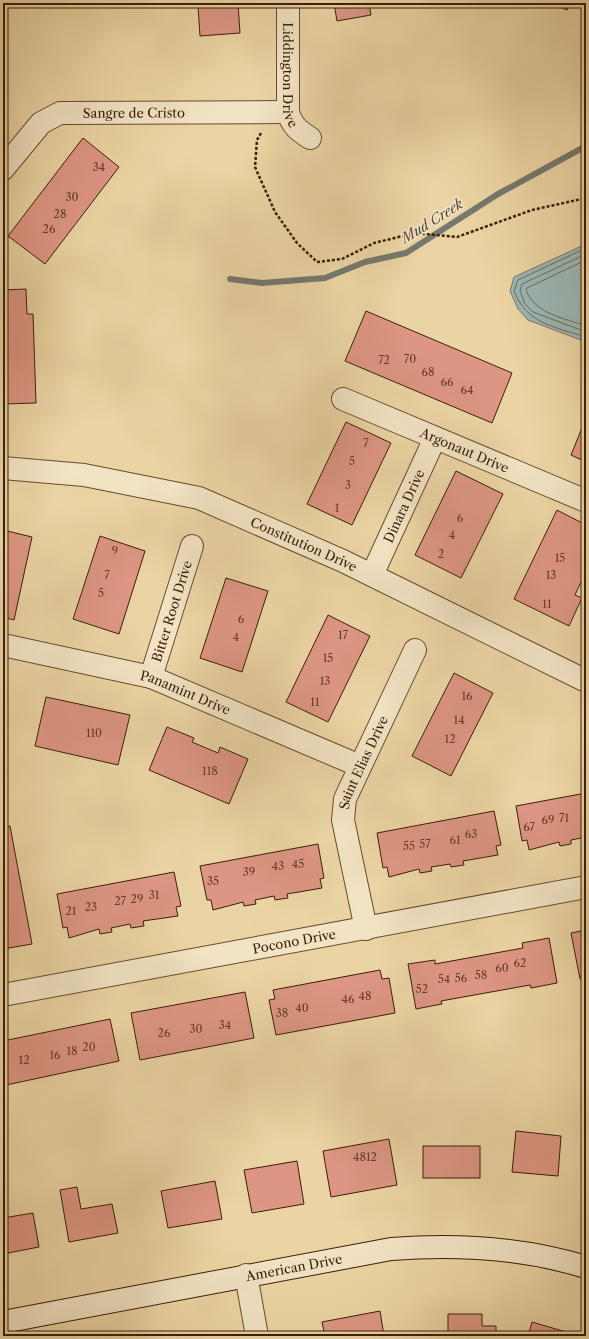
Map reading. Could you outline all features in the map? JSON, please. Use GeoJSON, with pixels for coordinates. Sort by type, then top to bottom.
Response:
{"type":"FeatureCollection","features":[{"type":"Feature","properties":{"kind":"street","name":"Liddington Drive"},"geometry":{"type":"LineString","coordinates":[[288,3],[288,112],[291,122],[310,138]]}},
{"type":"Feature","properties":{"kind":"street","name":"Sangre de Cristo"},"geometry":{"type":"LineString","coordinates":[[3,169],[41,123],[60,113],[288,112]]}},
{"type":"Feature","properties":{"kind":"street","name":"Argonaut Drive"},"geometry":{"type":"LineString","coordinates":[[343,400],[586,501]]}},
{"type":"Feature","properties":{"kind":"street","name":"Dinara Drive"},"geometry":{"type":"LineString","coordinates":[[372,575],[435,438]]}},
{"type":"Feature","properties":{"kind":"street","name":"Constitution Drive"},"geometry":{"type":"LineString","coordinates":[[3,468],[84,475],[199,498],[372,575],[586,681]]}},
{"type":"Feature","properties":{"kind":"street","name":"Bitter Root Drive"},"geometry":{"type":"LineString","coordinates":[[151,677],[192,546]]}},
{"type":"Feature","properties":{"kind":"street","name":"Panamint Drive"},"geometry":{"type":"LineString","coordinates":[[3,645],[151,677],[360,766]]}},
{"type":"Feature","properties":{"kind":"street","name":"Saint Elias Drive"},"geometry":{"type":"LineString","coordinates":[[366,928],[343,820],[345,799],[415,650]]}},
{"type":"Feature","properties":{"kind":"street","name":"Pocono Drive"},"geometry":{"type":"LineString","coordinates":[[3,995],[586,887]]}},
{"type":"Feature","properties":{"kind":"street","name":"American Drive"},"geometry":{"type":"LineString","coordinates":[[3,1322],[246,1275],[391,1250],[422,1247],[509,1252],[562,1260],[586,1267]]}},
{"type":"Feature","properties":{"kind":"street"},"geometry":{"type":"LineString","coordinates":[[246,1275],[257,1336]]}},
{"type":"Feature","properties":{"kind":"path"},"geometry":{"type":"LineString","coordinates":[[264,127],[257,140],[255,168],[276,212],[297,243],[317,262],[342,259],[374,243],[415,233],[457,237],[532,210],[586,198]]}},
{"type":"Feature","properties":{"kind":"water"},"geometry":{"type":"Polygon","coordinates":[[[586,244],[586,342],[528,320],[518,309],[510,291],[514,277],[586,244]]]}},
{"type":"Feature","properties":{"kind":"building"},"geometry":{"type":"Polygon","coordinates":[[[204,3],[238,3],[240,33],[200,36],[198,7],[204,7],[204,3]]]}},
{"type":"Feature","properties":{"kind":"building"},"geometry":{"type":"Polygon","coordinates":[[[334,3],[369,3],[371,15],[337,21],[334,3]]]}},
{"type":"Feature","properties":{"kind":"building"},"geometry":{"type":"Polygon","coordinates":[[[550,3],[570,3],[567,10],[550,3]]]}},
{"type":"Feature","properties":{"kind":"building"},"geometry":{"type":"Polygon","coordinates":[[[83,138],[119,167],[45,264],[8,236],[83,138]]]}},
{"type":"Feature","properties":{"kind":"building"},"geometry":{"type":"Polygon","coordinates":[[[26,289],[27,314],[33,314],[36,403],[3,404],[3,290],[26,289]]]}},
{"type":"Feature","properties":{"kind":"building"},"geometry":{"type":"Polygon","coordinates":[[[366,311],[512,373],[492,423],[345,361],[366,311]]]}},
{"type":"Feature","properties":{"kind":"building"},"geometry":{"type":"Polygon","coordinates":[[[586,418],[586,462],[571,455],[586,418]]]}},
{"type":"Feature","properties":{"kind":"building"},"geometry":{"type":"Polygon","coordinates":[[[346,422],[391,443],[352,525],[307,504],[346,422]]]}},
{"type":"Feature","properties":{"kind":"building"},"geometry":{"type":"Polygon","coordinates":[[[456,471],[503,494],[461,578],[415,555],[456,471]]]}},
{"type":"Feature","properties":{"kind":"building"},"geometry":{"type":"Polygon","coordinates":[[[557,510],[586,525],[586,582],[582,580],[575,595],[582,598],[569,626],[514,599],[557,510]]]}},
{"type":"Feature","properties":{"kind":"building"},"geometry":{"type":"Polygon","coordinates":[[[3,530],[32,537],[14,620],[3,617],[3,530]]]}},
{"type":"Feature","properties":{"kind":"building"},"geometry":{"type":"Polygon","coordinates":[[[100,536],[145,551],[119,634],[73,619],[100,536]]]}},
{"type":"Feature","properties":{"kind":"building"},"geometry":{"type":"Polygon","coordinates":[[[226,578],[268,591],[242,672],[200,658],[226,578]]]}},
{"type":"Feature","properties":{"kind":"building"},"geometry":{"type":"Polygon","coordinates":[[[328,615],[370,636],[328,722],[286,702],[328,615]]]}},
{"type":"Feature","properties":{"kind":"building"},"geometry":{"type":"Polygon","coordinates":[[[454,673],[493,693],[451,776],[412,756],[454,673]]]}},
{"type":"Feature","properties":{"kind":"building"},"geometry":{"type":"Polygon","coordinates":[[[46,697],[130,715],[118,765],[35,746],[46,697]]]}},
{"type":"Feature","properties":{"kind":"building"},"geometry":{"type":"Polygon","coordinates":[[[167,727],[194,738],[192,742],[218,753],[220,747],[248,759],[229,804],[149,770],[167,727]]]}},
{"type":"Feature","properties":{"kind":"building"},"geometry":{"type":"Polygon","coordinates":[[[3,788],[7,808],[3,809],[3,788]]]}},
{"type":"Feature","properties":{"kind":"building"},"geometry":{"type":"Polygon","coordinates":[[[586,793],[586,837],[571,840],[571,844],[560,846],[559,842],[529,850],[527,840],[522,841],[516,806],[586,793]]]}},
{"type":"Feature","properties":{"kind":"building"},"geometry":{"type":"Polygon","coordinates":[[[494,811],[501,845],[496,846],[498,855],[463,861],[464,865],[451,867],[450,864],[431,867],[432,871],[420,873],[419,869],[389,877],[387,867],[383,868],[377,833],[494,811]]]}},
{"type":"Feature","properties":{"kind":"building"},"geometry":{"type":"Polygon","coordinates":[[[10,826],[32,944],[3,949],[3,827],[10,826]]]}},
{"type":"Feature","properties":{"kind":"building"},"geometry":{"type":"Polygon","coordinates":[[[318,844],[324,878],[320,879],[322,888],[287,894],[288,898],[275,900],[274,896],[255,900],[256,904],[244,906],[243,902],[213,910],[211,900],[207,900],[200,866],[318,844]]]}},
{"type":"Feature","properties":{"kind":"building"},"geometry":{"type":"Polygon","coordinates":[[[174,872],[181,906],[176,907],[178,916],[143,921],[144,926],[131,928],[130,924],[111,928],[112,932],[100,934],[99,929],[69,938],[67,927],[63,928],[57,894],[174,872]]]}},
{"type":"Feature","properties":{"kind":"building"},"geometry":{"type":"Polygon","coordinates":[[[586,930],[586,978],[580,979],[571,933],[586,930]]]}},
{"type":"Feature","properties":{"kind":"building"},"geometry":{"type":"Polygon","coordinates":[[[549,938],[557,983],[531,988],[530,985],[441,1001],[442,1004],[416,1009],[408,964],[435,960],[435,964],[523,948],[522,943],[549,938]]]}},
{"type":"Feature","properties":{"kind":"building"},"geometry":{"type":"Polygon","coordinates":[[[380,970],[382,979],[389,978],[395,1013],[276,1035],[269,1000],[275,999],[273,990],[380,970]]]}},
{"type":"Feature","properties":{"kind":"building"},"geometry":{"type":"Polygon","coordinates":[[[245,992],[254,1038],[140,1060],[131,1013],[245,992]]]}},
{"type":"Feature","properties":{"kind":"building"},"geometry":{"type":"Polygon","coordinates":[[[110,1019],[119,1061],[6,1085],[3,1073],[3,1041],[110,1019]]]}},
{"type":"Feature","properties":{"kind":"building"},"geometry":{"type":"Polygon","coordinates":[[[516,1131],[561,1136],[558,1176],[512,1172],[516,1131]]]}},
{"type":"Feature","properties":{"kind":"building"},"geometry":{"type":"Polygon","coordinates":[[[389,1139],[397,1185],[331,1197],[323,1151],[389,1139]]]}},
{"type":"Feature","properties":{"kind":"building"},"geometry":{"type":"Polygon","coordinates":[[[423,1146],[480,1146],[480,1178],[423,1178],[423,1146]]]}},
{"type":"Feature","properties":{"kind":"building"},"geometry":{"type":"Polygon","coordinates":[[[297,1161],[304,1204],[252,1213],[244,1170],[297,1161]]]}},
{"type":"Feature","properties":{"kind":"building"},"geometry":{"type":"Polygon","coordinates":[[[215,1181],[222,1219],[168,1228],[161,1191],[215,1181]]]}},
{"type":"Feature","properties":{"kind":"building"},"geometry":{"type":"Polygon","coordinates":[[[77,1187],[81,1209],[112,1204],[118,1233],[69,1242],[60,1190],[77,1187]]]}},
{"type":"Feature","properties":{"kind":"building"},"geometry":{"type":"Polygon","coordinates":[[[33,1213],[39,1247],[3,1254],[3,1218],[33,1213]]]}},
{"type":"Feature","properties":{"kind":"building"},"geometry":{"type":"Polygon","coordinates":[[[380,1311],[384,1336],[325,1336],[322,1322],[380,1311]]]}},
{"type":"Feature","properties":{"kind":"building"},"geometry":{"type":"Polygon","coordinates":[[[448,1314],[482,1314],[482,1326],[496,1326],[496,1336],[448,1336],[448,1314]]]}},
{"type":"Feature","properties":{"kind":"building"},"geometry":{"type":"Polygon","coordinates":[[[532,1322],[580,1336],[528,1336],[532,1322]]]}},
{"type":"Feature","properties":{"kind":"waterway","name":"Mud Creek"},"geometry":{"type":"LineString","coordinates":[[230,279],[262,283],[325,278],[365,262],[406,253],[498,194],[586,146]]}}]}
